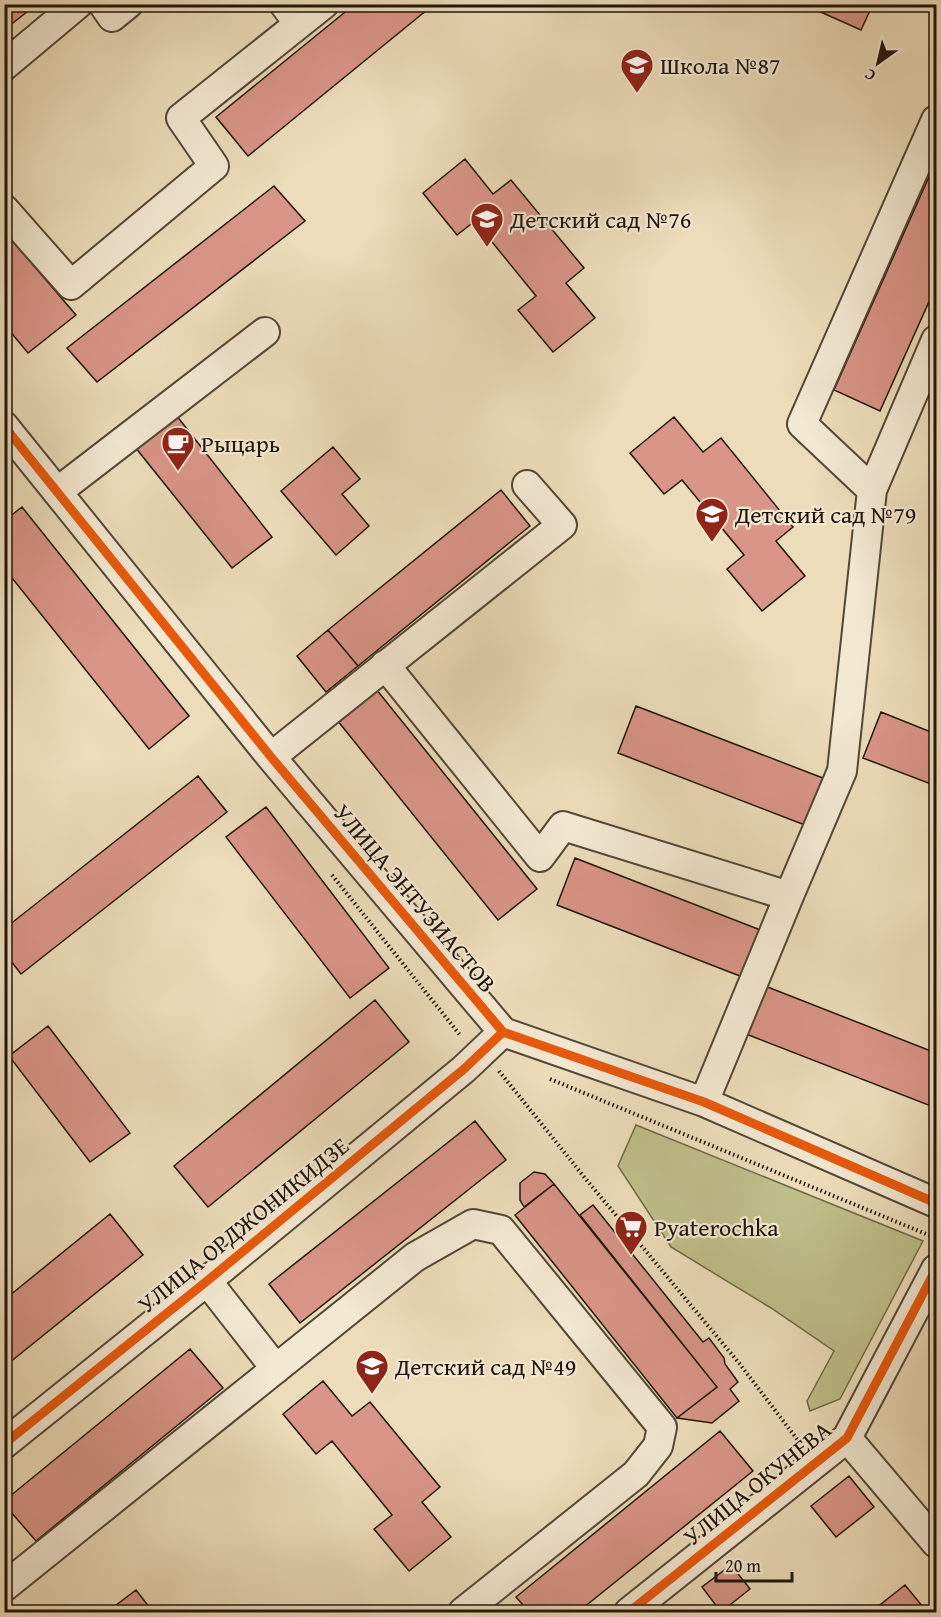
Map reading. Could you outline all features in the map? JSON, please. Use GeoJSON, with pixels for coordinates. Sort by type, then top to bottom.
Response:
{"type":"FeatureCollection","features":[{"type":"Feature","properties":{"kind":"street"},"geometry":{"type":"LineString","coordinates":[[4,66],[78,4]]}},
{"type":"Feature","properties":{"kind":"street"},"geometry":{"type":"LineString","coordinates":[[103,4],[112,17],[128,4]]}},
{"type":"Feature","properties":{"kind":"street"},"geometry":{"type":"LineString","coordinates":[[4,209],[70,285],[214,166],[181,117],[292,14],[324,4]]}},
{"type":"Feature","properties":{"kind":"street"},"geometry":{"type":"LineString","coordinates":[[872,490],[802,424],[936,120]]}},
{"type":"Feature","properties":{"kind":"street"},"geometry":{"type":"LineString","coordinates":[[57,492],[265,332]]}},
{"type":"Feature","properties":{"kind":"street"},"geometry":{"type":"LineString","coordinates":[[704,1102],[842,771],[872,490],[936,340]]}},
{"type":"Feature","properties":{"kind":"street","name":"УЛИЦА ЭНТУЗИАСТОВ"},"geometry":{"type":"LineString","coordinates":[[4,426],[271,757],[503,1032]]}},
{"type":"Feature","properties":{"kind":"street"},"geometry":{"type":"LineString","coordinates":[[271,757],[562,525],[527,485]]}},
{"type":"Feature","properties":{"kind":"street"},"geometry":{"type":"LineString","coordinates":[[385,665],[540,857],[563,826],[789,896]]}},
{"type":"Feature","properties":{"kind":"street"},"geometry":{"type":"LineString","coordinates":[[503,1032],[704,1102],[936,1203]]}},
{"type":"Feature","properties":{"kind":"street","name":"УЛИЦА ОРДЖОНИКИДЗЕ"},"geometry":{"type":"LineString","coordinates":[[4,1444],[207,1281],[483,1052],[503,1032]]}},
{"type":"Feature","properties":{"kind":"street"},"geometry":{"type":"LineString","coordinates":[[4,1587],[415,1257],[474,1224],[501,1230],[662,1426],[658,1446],[636,1474],[463,1612]]}},
{"type":"Feature","properties":{"kind":"street","name":"УЛИЦА ОКУНЕВА"},"geometry":{"type":"LineString","coordinates":[[629,1612],[847,1438],[936,1269]]}},
{"type":"Feature","properties":{"kind":"street"},"geometry":{"type":"LineString","coordinates":[[207,1281],[276,1369]]}},
{"type":"Feature","properties":{"kind":"street"},"geometry":{"type":"LineString","coordinates":[[847,1438],[936,1543]]}},
{"type":"Feature","properties":{"kind":"path"},"geometry":{"type":"LineString","coordinates":[[483,1052],[739,1363],[815,1463]]}},
{"type":"Feature","properties":{"kind":"path"},"geometry":{"type":"LineString","coordinates":[[549,1079],[931,1236]]}},
{"type":"Feature","properties":{"kind":"shaded area"},"geometry":{"type":"Polygon","coordinates":[[[636,1125],[923,1241],[840,1399],[810,1411],[807,1401],[834,1351],[771,1308],[671,1247],[618,1166],[636,1125]]]}},
{"type":"Feature","properties":{"kind":"building"},"geometry":{"type":"Polygon","coordinates":[[[4,4],[37,4],[4,30],[4,4]]]}},
{"type":"Feature","properties":{"kind":"building"},"geometry":{"type":"Polygon","coordinates":[[[355,4],[433,5],[248,156],[216,117],[355,4]]]}},
{"type":"Feature","properties":{"kind":"building"},"geometry":{"type":"Polygon","coordinates":[[[816,4],[873,4],[861,30],[814,9],[816,4]]]}},
{"type":"Feature","properties":{"kind":"building"},"geometry":{"type":"Polygon","coordinates":[[[465,159],[493,194],[511,180],[584,268],[566,283],[595,318],[553,352],[518,310],[536,296],[475,221],[457,235],[423,193],[465,159]]]}},
{"type":"Feature","properties":{"kind":"building"},"geometry":{"type":"Polygon","coordinates":[[[936,161],[936,286],[880,411],[834,390],[936,161]]]}},
{"type":"Feature","properties":{"kind":"building"},"geometry":{"type":"Polygon","coordinates":[[[274,186],[305,221],[97,382],[67,348],[274,186]]]}},
{"type":"Feature","properties":{"kind":"building"},"geometry":{"type":"Polygon","coordinates":[[[4,231],[76,315],[28,353],[4,324],[4,231]]]}},
{"type":"Feature","properties":{"kind":"building"},"geometry":{"type":"Polygon","coordinates":[[[176,415],[272,537],[232,568],[135,447],[176,415]]]}},
{"type":"Feature","properties":{"kind":"building"},"geometry":{"type":"Polygon","coordinates":[[[674,417],[703,452],[721,438],[793,527],[776,541],[805,576],[762,611],[727,569],[744,555],[682,480],[664,494],[630,453],[674,417]]]}},
{"type":"Feature","properties":{"kind":"building"},"geometry":{"type":"Polygon","coordinates":[[[333,447],[360,479],[342,494],[369,526],[336,555],[281,491],[333,447]]]}},
{"type":"Feature","properties":{"kind":"building"},"geometry":{"type":"Polygon","coordinates":[[[501,490],[530,526],[358,666],[328,630],[501,490]]]}},
{"type":"Feature","properties":{"kind":"building"},"geometry":{"type":"Polygon","coordinates":[[[22,507],[189,716],[149,749],[4,568],[4,521],[22,507]]]}},
{"type":"Feature","properties":{"kind":"building"},"geometry":{"type":"Polygon","coordinates":[[[328,630],[358,666],[326,692],[297,656],[328,630]]]}},
{"type":"Feature","properties":{"kind":"building"},"geometry":{"type":"Polygon","coordinates":[[[372,684],[537,889],[498,920],[333,715],[372,684]]]}},
{"type":"Feature","properties":{"kind":"building"},"geometry":{"type":"Polygon","coordinates":[[[636,706],[828,780],[810,827],[618,753],[636,706]]]}},
{"type":"Feature","properties":{"kind":"building"},"geometry":{"type":"Polygon","coordinates":[[[881,712],[936,734],[936,786],[863,758],[881,712]]]}},
{"type":"Feature","properties":{"kind":"building"},"geometry":{"type":"Polygon","coordinates":[[[198,776],[227,812],[21,974],[4,952],[4,929],[198,776]]]}},
{"type":"Feature","properties":{"kind":"building"},"geometry":{"type":"Polygon","coordinates":[[[266,807],[389,968],[350,998],[226,837],[266,807]]]}},
{"type":"Feature","properties":{"kind":"building"},"geometry":{"type":"Polygon","coordinates":[[[575,858],[763,931],[745,978],[557,905],[575,858]]]}},
{"type":"Feature","properties":{"kind":"building"},"geometry":{"type":"Polygon","coordinates":[[[765,986],[936,1053],[936,1108],[746,1034],[765,986]]]}},
{"type":"Feature","properties":{"kind":"building"},"geometry":{"type":"Polygon","coordinates":[[[375,1000],[409,1042],[208,1207],[174,1166],[375,1000]]]}},
{"type":"Feature","properties":{"kind":"building"},"geometry":{"type":"Polygon","coordinates":[[[48,1026],[130,1133],[90,1162],[9,1056],[48,1026]]]}},
{"type":"Feature","properties":{"kind":"building"},"geometry":{"type":"Polygon","coordinates":[[[475,1121],[506,1160],[300,1323],[269,1284],[475,1121]]]}},
{"type":"Feature","properties":{"kind":"building"},"geometry":{"type":"Polygon","coordinates":[[[534,1172],[545,1174],[554,1184],[524,1207],[520,1200],[520,1183],[534,1172]]]}},
{"type":"Feature","properties":{"kind":"building"},"geometry":{"type":"Polygon","coordinates":[[[554,1184],[717,1387],[677,1418],[515,1215],[554,1184]]]}},
{"type":"Feature","properties":{"kind":"building"},"geometry":{"type":"Polygon","coordinates":[[[593,1205],[703,1342],[709,1338],[738,1382],[730,1389],[739,1401],[712,1423],[677,1418],[717,1387],[580,1215],[593,1205]]]}},
{"type":"Feature","properties":{"kind":"building"},"geometry":{"type":"Polygon","coordinates":[[[110,1214],[143,1255],[4,1367],[4,1300],[110,1214]]]}},
{"type":"Feature","properties":{"kind":"building"},"geometry":{"type":"Polygon","coordinates":[[[190,1349],[223,1388],[36,1541],[4,1504],[4,1501],[190,1349]]]}},
{"type":"Feature","properties":{"kind":"building"},"geometry":{"type":"Polygon","coordinates":[[[323,1381],[352,1416],[370,1402],[440,1487],[422,1502],[451,1537],[409,1571],[374,1529],[392,1515],[332,1441],[316,1454],[283,1414],[323,1381]]]}},
{"type":"Feature","properties":{"kind":"building"},"geometry":{"type":"Polygon","coordinates":[[[720,1431],[753,1471],[578,1612],[529,1612],[516,1597],[720,1431]]]}},
{"type":"Feature","properties":{"kind":"building"},"geometry":{"type":"Polygon","coordinates":[[[849,1476],[874,1507],[836,1537],[811,1506],[849,1476]]]}},
{"type":"Feature","properties":{"kind":"building"},"geometry":{"type":"Polygon","coordinates":[[[731,1565],[750,1589],[721,1612],[702,1587],[731,1565]]]}},
{"type":"Feature","properties":{"kind":"building"},"geometry":{"type":"Polygon","coordinates":[[[905,1585],[927,1612],[871,1612],[905,1585]]]}},
{"type":"Feature","properties":{"kind":"building"},"geometry":{"type":"Polygon","coordinates":[[[136,1590],[153,1612],[107,1612],[136,1590]]]}},
{"type":"Feature","properties":{"kind":"cycle path"},"geometry":{"type":"LineString","coordinates":[[4,426],[271,757],[503,1032],[704,1102],[936,1203]]}},
{"type":"Feature","properties":{"kind":"cycle path"},"geometry":{"type":"LineString","coordinates":[[4,1444],[207,1281],[464,1069],[503,1032]]}},
{"type":"Feature","properties":{"kind":"cycle path"},"geometry":{"type":"LineString","coordinates":[[629,1612],[847,1438],[936,1269]]}},
{"type":"Feature","properties":{"kind":"place","name":"Школа №87"},"geometry":{"type":"Point","coordinates":[637,94]}},
{"type":"Feature","properties":{"kind":"place","name":"Детский сад №76"},"geometry":{"type":"Point","coordinates":[487,248]}},
{"type":"Feature","properties":{"kind":"place","name":"Рыцарь"},"geometry":{"type":"Point","coordinates":[178,472]}},
{"type":"Feature","properties":{"kind":"place","name":"Детский сад №79"},"geometry":{"type":"Point","coordinates":[712,543]}},
{"type":"Feature","properties":{"kind":"place","name":"Pyaterochka"},"geometry":{"type":"Point","coordinates":[631,1256]}},
{"type":"Feature","properties":{"kind":"place","name":"Детский сад №49"},"geometry":{"type":"Point","coordinates":[372,1395]}}]}
